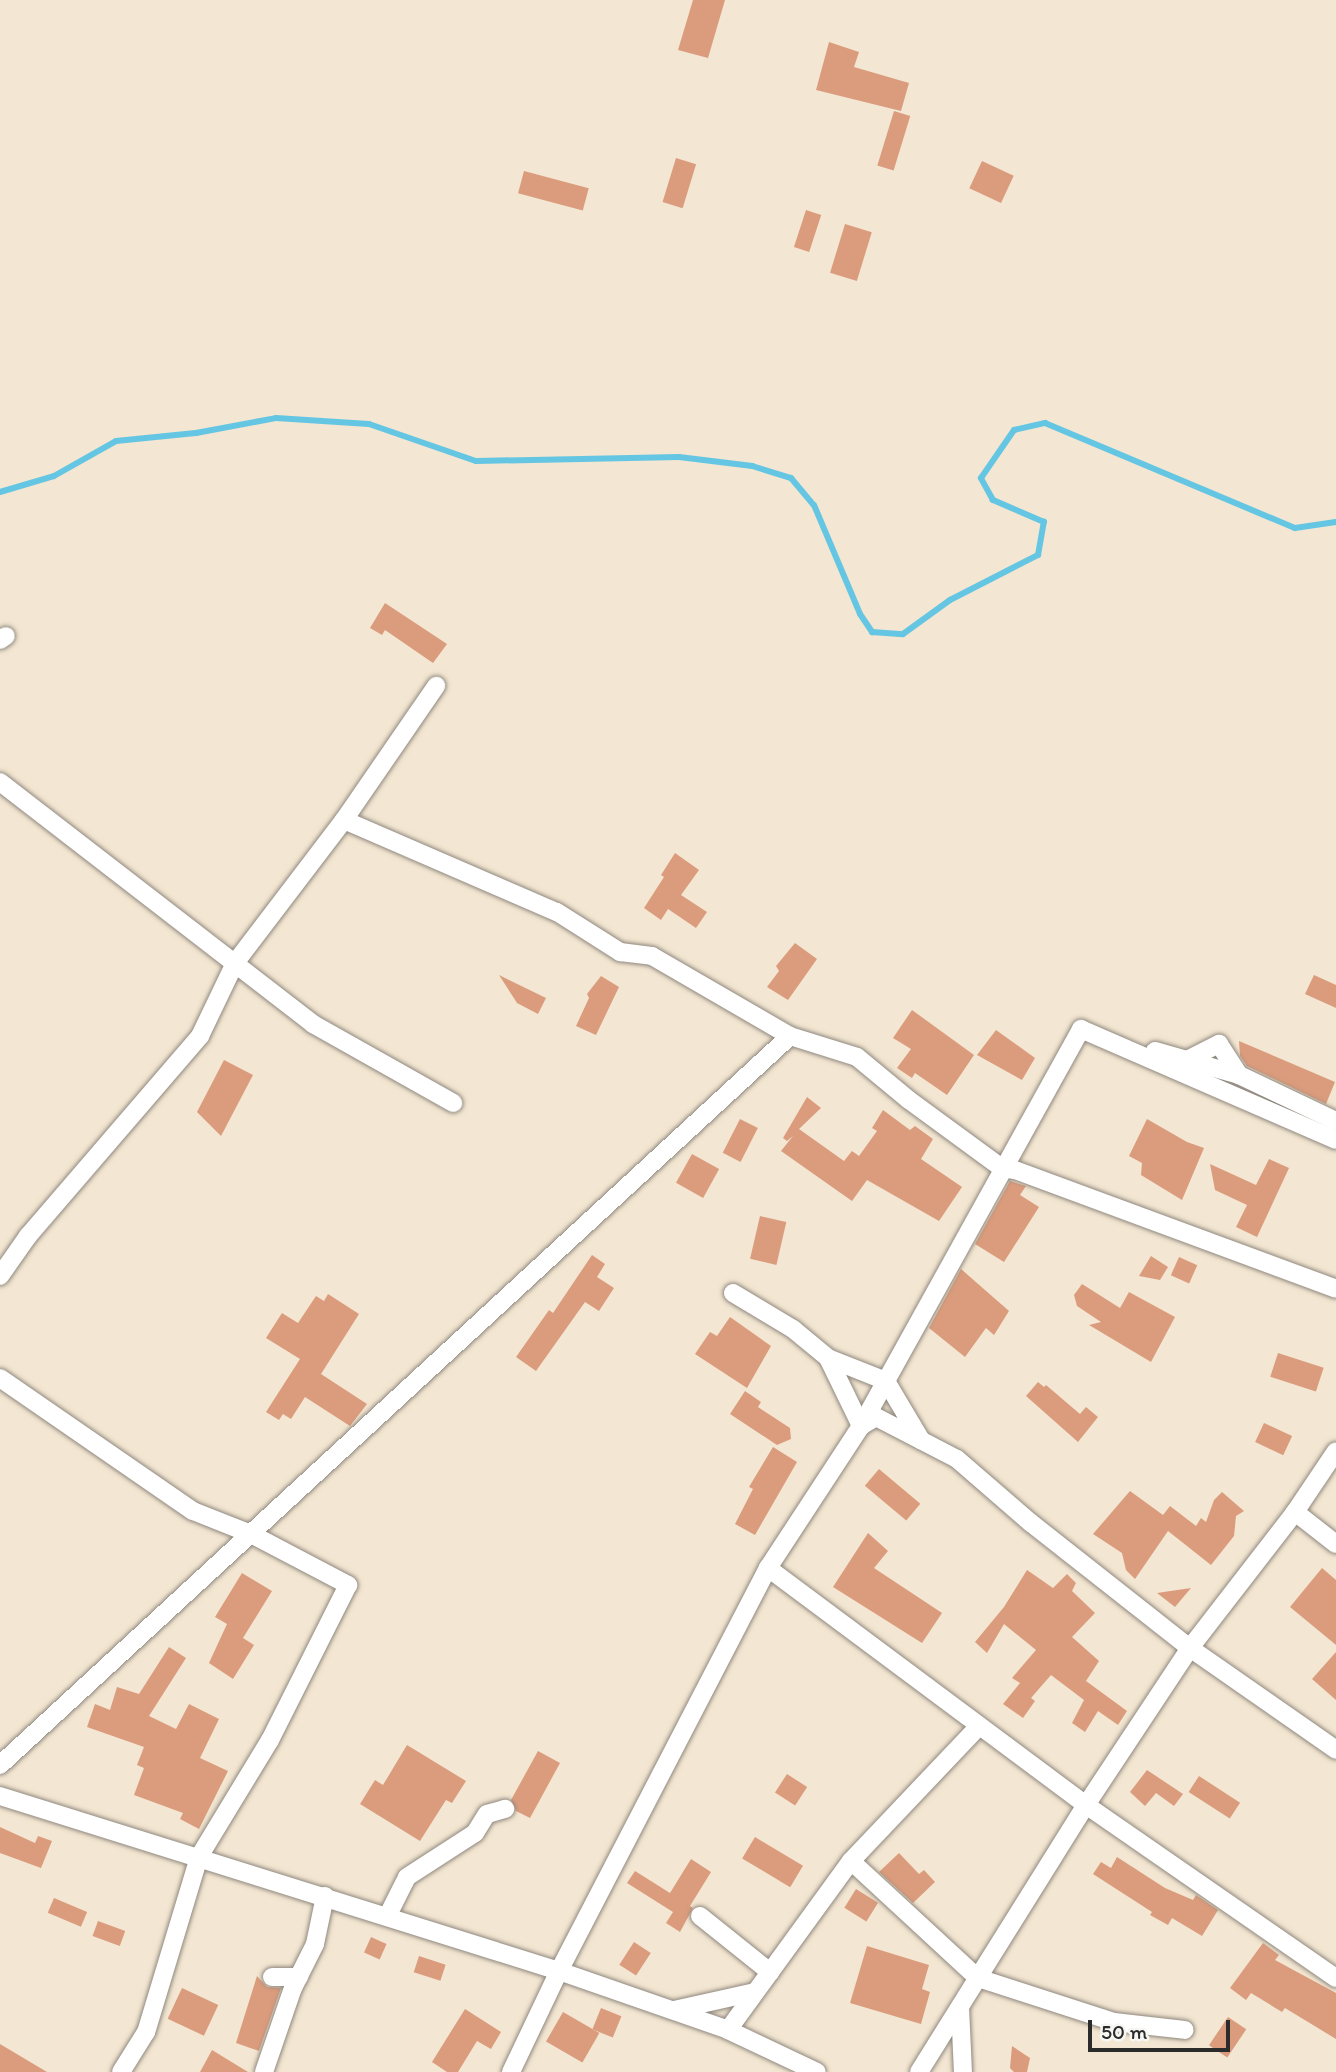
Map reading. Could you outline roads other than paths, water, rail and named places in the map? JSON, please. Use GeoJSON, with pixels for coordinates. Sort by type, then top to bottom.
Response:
{"type":"FeatureCollection","features":[{"type":"Feature","properties":{"kind":"street"},"geometry":{"type":"LineString","coordinates":[[0,1276],[28,1236],[200,1036],[235,963],[344,820],[436,686]]}},
{"type":"Feature","properties":{"kind":"street"},"geometry":{"type":"LineString","coordinates":[[0,782],[313,1024],[453,1103]]}},
{"type":"Feature","properties":{"kind":"street"},"geometry":{"type":"LineString","coordinates":[[344,820],[557,912],[620,952],[652,956],[790,1036],[857,1057],[909,1100],[1002,1168],[1015,1170],[1336,1289]]}},
{"type":"Feature","properties":{"kind":"street"},"geometry":{"type":"LineString","coordinates":[[511,2072],[559,1971],[768,1568],[862,1426],[1081,1029],[1336,1140]]}},
{"type":"Feature","properties":{"kind":"street"},"geometry":{"type":"LineString","coordinates":[[0,1765],[790,1036]]}},
{"type":"Feature","properties":{"kind":"street"},"geometry":{"type":"LineString","coordinates":[[1186,1060],[1219,1044],[1239,1075]]}},
{"type":"Feature","properties":{"kind":"street"},"geometry":{"type":"LineString","coordinates":[[1128,1049],[1137,1046],[1239,1075],[1336,1121]]}},
{"type":"Feature","properties":{"kind":"street"},"geometry":{"type":"LineString","coordinates":[[733,1293],[793,1329],[828,1358],[886,1381],[921,1440]]}},
{"type":"Feature","properties":{"kind":"street"},"geometry":{"type":"LineString","coordinates":[[828,1358],[862,1426]]}},
{"type":"Feature","properties":{"kind":"street"},"geometry":{"type":"LineString","coordinates":[[0,1378],[193,1511],[251,1534],[348,1584],[270,1740],[198,1857],[146,2032],[121,2072]]}},
{"type":"Feature","properties":{"kind":"street"},"geometry":{"type":"LineString","coordinates":[[862,1426],[876,1417],[957,1459],[1031,1523],[1190,1648],[1336,1750]]}},
{"type":"Feature","properties":{"kind":"street"},"geometry":{"type":"LineString","coordinates":[[919,2072],[1086,1805],[1190,1648],[1295,1512],[1336,1451]]}},
{"type":"Feature","properties":{"kind":"street"},"geometry":{"type":"LineString","coordinates":[[1295,1512],[1336,1544]]}},
{"type":"Feature","properties":{"kind":"street"},"geometry":{"type":"LineString","coordinates":[[768,1568],[1086,1805],[1336,1978]]}},
{"type":"Feature","properties":{"kind":"street"},"geometry":{"type":"LineString","coordinates":[[728,2030],[850,1861],[979,1726]]}},
{"type":"Feature","properties":{"kind":"street"},"geometry":{"type":"LineString","coordinates":[[0,1796],[388,1915],[559,1971],[728,2030],[817,2072]]}},
{"type":"Feature","properties":{"kind":"street"},"geometry":{"type":"LineString","coordinates":[[388,1915],[407,1877],[475,1833],[487,1814],[505,1809]]}},
{"type":"Feature","properties":{"kind":"street"},"geometry":{"type":"LineString","coordinates":[[850,1861],[978,1978],[1114,2022],[1185,2030]]}},
{"type":"Feature","properties":{"kind":"street"},"geometry":{"type":"LineString","coordinates":[[264,2072],[299,1977],[315,1944],[325,1896]]}},
{"type":"Feature","properties":{"kind":"street"},"geometry":{"type":"LineString","coordinates":[[700,1916],[770,1972]]}},
{"type":"Feature","properties":{"kind":"street"},"geometry":{"type":"LineString","coordinates":[[272,1977],[299,1977]]}},
{"type":"Feature","properties":{"kind":"street"},"geometry":{"type":"LineString","coordinates":[[674,2010],[755,1992]]}},
{"type":"Feature","properties":{"kind":"street"},"geometry":{"type":"LineString","coordinates":[[960,2007],[963,2072]]}},
{"type":"Feature","properties":{"kind":"waterway"},"geometry":{"type":"LineString","coordinates":[[0,492],[54,476],[116,441],[196,433],[276,418],[369,424],[476,461],[679,457],[752,466],[791,478],[814,505],[860,614],[872,632],[903,634],[950,600],[1038,555],[1044,522],[993,500],[981,478],[1014,430],[1045,423],[1295,528],[1336,522]]}}]}
